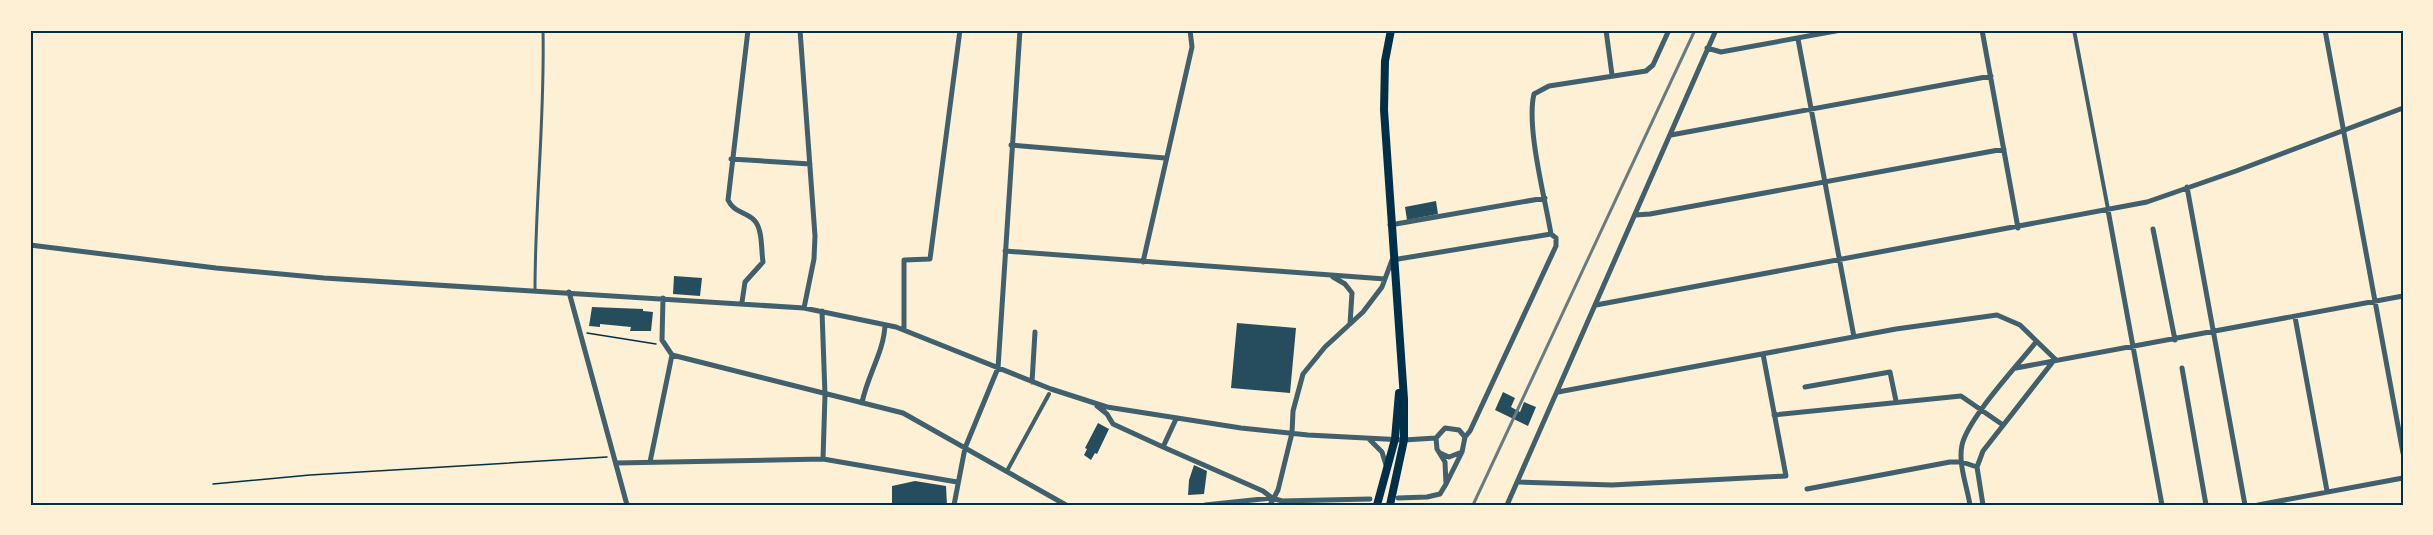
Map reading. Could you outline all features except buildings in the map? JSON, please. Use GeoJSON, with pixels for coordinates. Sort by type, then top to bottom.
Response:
{"type":"FeatureCollection","features":[{"type":"Feature","properties":{"kind":"main road"},"geometry":{"type":"LineString","coordinates":[[1390,505],[1400,440],[1400,365],[1383,81],[1391,30]]}},
{"type":"Feature","properties":{"kind":"main road"},"geometry":{"type":"LineString","coordinates":[[1374,502],[1400,440]]}},
{"type":"Feature","properties":{"kind":"street"},"geometry":{"type":"LineString","coordinates":[[742,302],[745,282],[762,262],[758,227],[750,217],[732,208],[728,200],[731,159],[748,30]]}},
{"type":"Feature","properties":{"kind":"street"},"geometry":{"type":"LineString","coordinates":[[800,30],[815,248],[804,308]]}},
{"type":"Feature","properties":{"kind":"street"},"geometry":{"type":"LineString","coordinates":[[904,330],[904,260],[930,259],[960,30]]}},
{"type":"Feature","properties":{"kind":"street"},"geometry":{"type":"LineString","coordinates":[[954,505],[965,448],[998,368],[1020,30]]}},
{"type":"Feature","properties":{"kind":"street"},"geometry":{"type":"LineString","coordinates":[[1143,262],[1165,158],[1171,146],[1191,47],[1190,30]]}},
{"type":"Feature","properties":{"kind":"street"},"geometry":{"type":"LineString","coordinates":[[1606,30],[1612,75]]}},
{"type":"Feature","properties":{"kind":"street"},"geometry":{"type":"LineString","coordinates":[[1398,498],[1427,498],[1440,494],[1462,452],[1465,437],[1470,431],[1556,246],[1556,238],[1551,234],[1533,128],[1531,105],[1534,94],[1549,87],[1646,71],[1653,65],[1670,30]]}},
{"type":"Feature","properties":{"kind":"street"},"geometry":{"type":"LineString","coordinates":[[1507,505],[1716,30]]}},
{"type":"Feature","properties":{"kind":"street"},"geometry":{"type":"LineString","coordinates":[[1796,30],[1854,337]]}},
{"type":"Feature","properties":{"kind":"street"},"geometry":{"type":"LineString","coordinates":[[1707,48],[1721,51],[1841,30]]}},
{"type":"Feature","properties":{"kind":"street"},"geometry":{"type":"LineString","coordinates":[[1982,30],[2018,228]]}},
{"type":"Feature","properties":{"kind":"street"},"geometry":{"type":"LineString","coordinates":[[2074,30],[2162,505]]}},
{"type":"Feature","properties":{"kind":"street"},"geometry":{"type":"LineString","coordinates":[[2325,30],[2403,453]]}},
{"type":"Feature","properties":{"kind":"street"},"geometry":{"type":"LineString","coordinates":[[1671,135],[1991,76]]}},
{"type":"Feature","properties":{"kind":"street"},"geometry":{"type":"LineString","coordinates":[[1596,305],[2018,228],[2152,200],[2403,108]]}},
{"type":"Feature","properties":{"kind":"street"},"geometry":{"type":"LineString","coordinates":[[1011,146],[1165,158]]}},
{"type":"Feature","properties":{"kind":"street"},"geometry":{"type":"LineString","coordinates":[[1635,215],[2004,149]]}},
{"type":"Feature","properties":{"kind":"street"},"geometry":{"type":"LineString","coordinates":[[731,159],[810,164]]}},
{"type":"Feature","properties":{"kind":"street"},"geometry":{"type":"LineString","coordinates":[[2187,187],[2244,505]]}},
{"type":"Feature","properties":{"kind":"street"},"geometry":{"type":"LineString","coordinates":[[1390,225],[1545,198]]}},
{"type":"Feature","properties":{"kind":"street"},"geometry":{"type":"LineString","coordinates":[[2153,229],[2175,340]]}},
{"type":"Feature","properties":{"kind":"street"},"geometry":{"type":"LineString","coordinates":[[1270,505],[1278,490],[1292,433],[1293,411],[1303,374],[1325,347],[1363,312],[1385,279],[1392,260],[1551,234]]}},
{"type":"Feature","properties":{"kind":"street"},"geometry":{"type":"LineString","coordinates":[[30,245],[216,268],[358,280],[742,302],[804,308],[904,330],[1032,382],[1094,404],[1176,418],[1292,433],[1400,440],[1436,438]]}},
{"type":"Feature","properties":{"kind":"street"},"geometry":{"type":"LineString","coordinates":[[1005,251],[1385,279]]}},
{"type":"Feature","properties":{"kind":"street"},"geometry":{"type":"LineString","coordinates":[[1323,275],[1336,278],[1352,293],[1350,324]]}},
{"type":"Feature","properties":{"kind":"street"},"geometry":{"type":"LineString","coordinates":[[569,292],[627,505]]}},
{"type":"Feature","properties":{"kind":"street"},"geometry":{"type":"LineString","coordinates":[[2016,368],[2403,296]]}},
{"type":"Feature","properties":{"kind":"street"},"geometry":{"type":"LineString","coordinates":[[663,298],[661,322],[665,345],[672,355],[903,413],[1066,505]]}},
{"type":"Feature","properties":{"kind":"street"},"geometry":{"type":"LineString","coordinates":[[822,311],[825,395],[823,459]]}},
{"type":"Feature","properties":{"kind":"street"},"geometry":{"type":"LineString","coordinates":[[1558,392],[1962,318],[1997,315],[2020,326],[2055,359]]}},
{"type":"Feature","properties":{"kind":"street"},"geometry":{"type":"LineString","coordinates":[[2295,316],[2327,491]]}},
{"type":"Feature","properties":{"kind":"street"},"geometry":{"type":"LineString","coordinates":[[862,404],[868,379],[883,344],[885,325]]}},
{"type":"Feature","properties":{"kind":"street"},"geometry":{"type":"LineString","coordinates":[[1032,382],[1035,332]]}},
{"type":"Feature","properties":{"kind":"street"},"geometry":{"type":"LineString","coordinates":[[1970,505],[1962,462],[1962,444],[1975,420],[2036,342]]}},
{"type":"Feature","properties":{"kind":"street"},"geometry":{"type":"LineString","coordinates":[[1519,482],[1623,485],[1786,476],[1762,354]]}},
{"type":"Feature","properties":{"kind":"street"},"geometry":{"type":"LineString","coordinates":[[650,462],[672,355]]}},
{"type":"Feature","properties":{"kind":"street"},"geometry":{"type":"LineString","coordinates":[[1983,505],[1977,467],[1983,451],[2055,359]]}},
{"type":"Feature","properties":{"kind":"street"},"geometry":{"type":"LineString","coordinates":[[2182,369],[2206,505]]}},
{"type":"Feature","properties":{"kind":"street"},"geometry":{"type":"LineString","coordinates":[[1805,387],[1890,372],[1896,401]]}},
{"type":"Feature","properties":{"kind":"street"},"geometry":{"type":"LineString","coordinates":[[1008,469],[1049,394]]}},
{"type":"Feature","properties":{"kind":"street"},"geometry":{"type":"LineString","coordinates":[[1774,415],[1961,396],[2003,425]]}},
{"type":"Feature","properties":{"kind":"street"},"geometry":{"type":"LineString","coordinates":[[1094,404],[1107,414],[1113,424],[1263,491],[1272,498],[1282,501],[1374,502]]}},
{"type":"Feature","properties":{"kind":"street"},"geometry":{"type":"LineString","coordinates":[[1163,447],[1176,418]]}},
{"type":"Feature","properties":{"kind":"street"},"geometry":{"type":"LineString","coordinates":[[1446,484],[1445,462],[1435,444],[1436,438],[1441,430],[1450,427],[1459,430],[1465,437]]}},
{"type":"Feature","properties":{"kind":"street"},"geometry":{"type":"LineString","coordinates":[[1367,438],[1382,452],[1388,473]]}},
{"type":"Feature","properties":{"kind":"street"},"geometry":{"type":"LineString","coordinates":[[1440,453],[1449,457],[1462,452]]}},
{"type":"Feature","properties":{"kind":"street"},"geometry":{"type":"LineString","coordinates":[[615,460],[650,462],[823,459],[957,483]]}},
{"type":"Feature","properties":{"kind":"street"},"geometry":{"type":"LineString","coordinates":[[1807,489],[1962,462],[1977,467]]}},
{"type":"Feature","properties":{"kind":"street"},"geometry":{"type":"LineString","coordinates":[[2258,505],[2403,478]]}},
{"type":"Feature","properties":{"kind":"street"},"geometry":{"type":"LineString","coordinates":[[1205,505],[1272,498]]}},
{"type":"Feature","properties":{"kind":"lane"},"geometry":{"type":"LineString","coordinates":[[535,290],[535,228],[545,93],[543,30]]}},
{"type":"Feature","properties":{"kind":"path"},"geometry":{"type":"LineString","coordinates":[[580,332],[665,345]]}},
{"type":"Feature","properties":{"kind":"path"},"geometry":{"type":"LineString","coordinates":[[213,484],[310,475],[615,460]]}},
{"type":"Feature","properties":{"kind":"railway"},"geometry":{"type":"LineString","coordinates":[[1473,505],[1695,30]]}}]}
